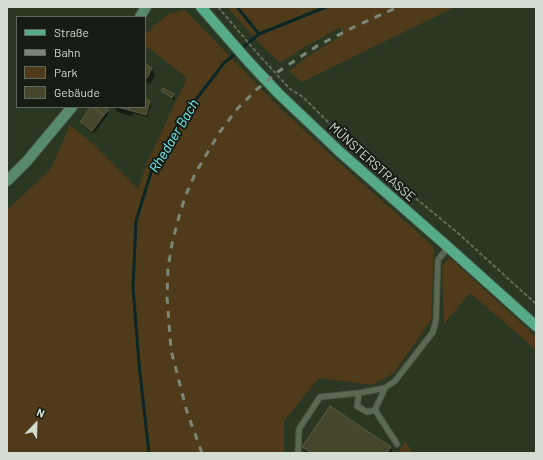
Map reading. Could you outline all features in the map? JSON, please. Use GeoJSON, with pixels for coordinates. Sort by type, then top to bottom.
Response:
{"type":"FeatureCollection","features":[{"type":"Feature","properties":{"kind":"main road","name":"MÜNSTERSTRASSE"},"geometry":{"type":"LineString","coordinates":[[201,7],[278,93],[340,152],[448,246],[536,326]]}},
{"type":"Feature","properties":{"kind":"street"},"geometry":{"type":"LineString","coordinates":[[141,16],[146,7]]}},
{"type":"Feature","properties":{"kind":"street"},"geometry":{"type":"LineString","coordinates":[[7,181],[27,161],[71,108]]}},
{"type":"Feature","properties":{"kind":"lane"},"geometry":{"type":"LineString","coordinates":[[298,453],[299,429],[320,397],[359,393],[385,388],[394,381],[434,332],[436,320],[438,260],[448,246]]}},
{"type":"Feature","properties":{"kind":"lane"},"geometry":{"type":"LineString","coordinates":[[375,410],[385,388]]}},
{"type":"Feature","properties":{"kind":"lane"},"geometry":{"type":"LineString","coordinates":[[359,393],[357,406],[367,412],[375,410]]}},
{"type":"Feature","properties":{"kind":"lane"},"geometry":{"type":"LineString","coordinates":[[375,410],[397,444]]}},
{"type":"Feature","properties":{"kind":"path"},"geometry":{"type":"LineString","coordinates":[[218,7],[290,89],[304,97],[350,144],[459,234],[536,304]]}},
{"type":"Feature","properties":{"kind":"green space"},"geometry":{"type":"Polygon","coordinates":[[[227,7],[455,7],[302,82],[289,71],[307,57],[341,36],[341,27],[303,48],[280,63],[261,45],[227,7]]]}},
{"type":"Feature","properties":{"kind":"green space"},"geometry":{"type":"Polygon","coordinates":[[[185,10],[277,105],[434,247],[431,320],[394,373],[372,385],[319,378],[284,421],[284,453],[7,453],[7,210],[50,170],[70,125],[93,144],[138,189],[147,163],[187,78],[146,46],[146,34],[168,14],[185,10]]]}},
{"type":"Feature","properties":{"kind":"green space"},"geometry":{"type":"Polygon","coordinates":[[[450,258],[536,337],[536,351],[470,293],[444,324],[442,265],[450,258]]]}},
{"type":"Feature","properties":{"kind":"green space"},"geometry":{"type":"Polygon","coordinates":[[[405,441],[412,453],[398,453],[405,441]]]}},
{"type":"Feature","properties":{"kind":"building"},"geometry":{"type":"Polygon","coordinates":[[[146,65],[152,68],[146,78],[146,65]]]}},
{"type":"Feature","properties":{"kind":"building"},"geometry":{"type":"Polygon","coordinates":[[[163,88],[174,94],[172,98],[161,91],[163,88]]]}},
{"type":"Feature","properties":{"kind":"building"},"geometry":{"type":"Polygon","coordinates":[[[146,99],[150,101],[146,115],[129,110],[130,108],[146,108],[146,99]]]}},
{"type":"Feature","properties":{"kind":"building"},"geometry":{"type":"Polygon","coordinates":[[[90,108],[94,108],[104,115],[92,131],[80,122],[90,108]]]}},
{"type":"Feature","properties":{"kind":"building"},"geometry":{"type":"Polygon","coordinates":[[[94,108],[106,108],[109,110],[104,115],[94,108]]]}},
{"type":"Feature","properties":{"kind":"building"},"geometry":{"type":"Polygon","coordinates":[[[330,406],[391,447],[387,453],[311,453],[302,447],[330,406]]]}},
{"type":"Feature","properties":{"kind":"waterway"},"geometry":{"type":"LineString","coordinates":[[237,7],[259,34]]}},
{"type":"Feature","properties":{"kind":"waterway","name":"Rhedaer Bach"},"geometry":{"type":"LineString","coordinates":[[149,453],[139,364],[133,287],[136,221],[153,166],[184,115],[224,63],[259,34],[326,7]]}},
{"type":"Feature","properties":{"kind":"railway"},"geometry":{"type":"LineString","coordinates":[[202,453],[187,412],[171,350],[167,297],[168,268],[172,244],[185,197],[195,174],[219,133],[238,108],[256,90],[279,71],[317,46],[398,7]]}}]}
